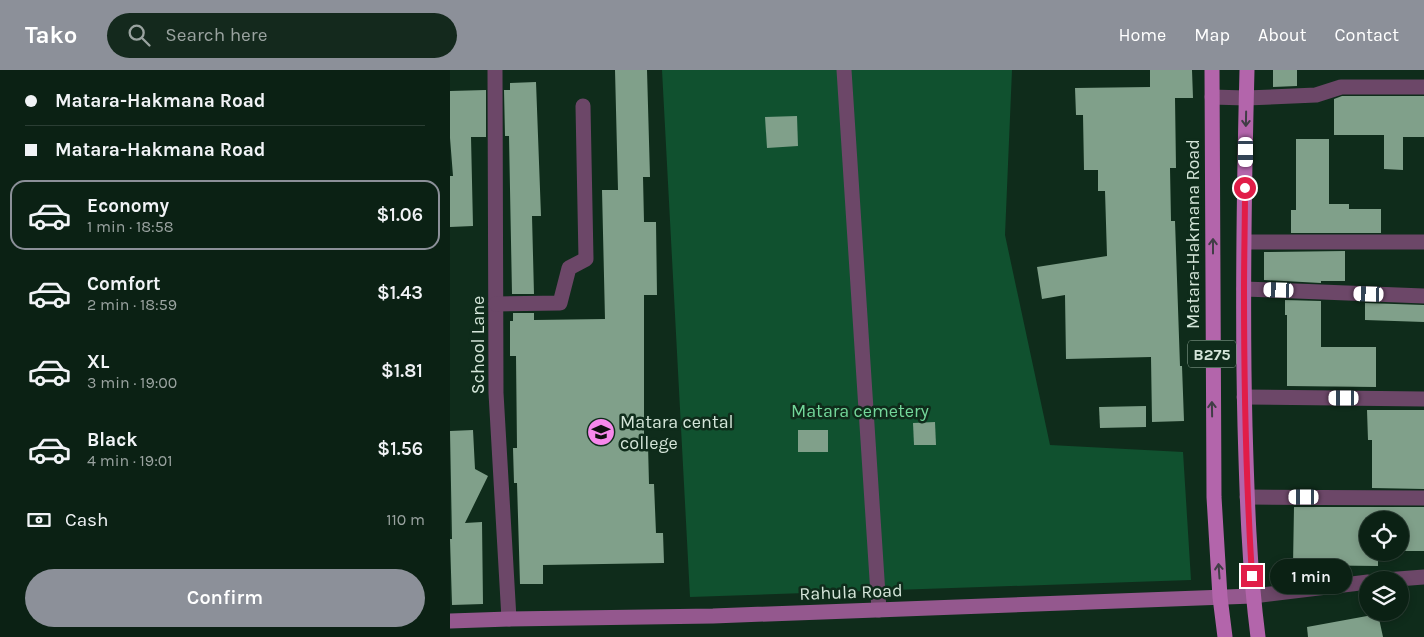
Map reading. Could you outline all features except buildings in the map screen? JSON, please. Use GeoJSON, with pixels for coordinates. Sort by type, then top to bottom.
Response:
{"type":"FeatureCollection","features":[{"type":"Feature","properties":{"kind":"main road","name":"Matara-Hakmana Road"},"geometry":{"type":"LineString","coordinates":[[1212,70],[1214,497],[1220,597],[1225,637]]}},
{"type":"Feature","properties":{"kind":"main road","name":"B275"},"geometry":{"type":"LineString","coordinates":[[1247,70],[1244,398],[1247,497],[1253,596],[1258,637]]}},
{"type":"Feature","properties":{"kind":"main road","name":"Rahula Road"},"geometry":{"type":"LineString","coordinates":[[450,622],[508,619],[713,616],[1253,596]]}},
{"type":"Feature","properties":{"kind":"street","name":"School Lane"},"geometry":{"type":"LineString","coordinates":[[495,70],[499,449],[508,619]]}},
{"type":"Feature","properties":{"kind":"street"},"geometry":{"type":"LineString","coordinates":[[844,70],[879,610]]}},
{"type":"Feature","properties":{"kind":"street"},"geometry":{"type":"LineString","coordinates":[[1212,97],[1246,98],[1316,95],[1341,87],[1424,87]]}},
{"type":"Feature","properties":{"kind":"street"},"geometry":{"type":"LineString","coordinates":[[496,304],[560,303],[569,268],[586,259],[583,106]]}},
{"type":"Feature","properties":{"kind":"street"},"geometry":{"type":"LineString","coordinates":[[1245,242],[1424,242]]}},
{"type":"Feature","properties":{"kind":"street"},"geometry":{"type":"LineString","coordinates":[[1244,289],[1424,296]]}},
{"type":"Feature","properties":{"kind":"street"},"geometry":{"type":"LineString","coordinates":[[1244,398],[1424,398]]}},
{"type":"Feature","properties":{"kind":"street"},"geometry":{"type":"LineString","coordinates":[[1247,497],[1424,498]]}},
{"type":"Feature","properties":{"kind":"street"},"geometry":{"type":"LineString","coordinates":[[1409,578],[1424,576]]}},
{"type":"Feature","properties":{"kind":"street"},"geometry":{"type":"LineString","coordinates":[[1253,596],[1359,583]]}},
{"type":"Feature","properties":{"kind":"green space","name":"Matara cemetery"},"geometry":{"type":"Polygon","coordinates":[[[662,70],[1012,70],[1005,235],[1050,445],[1183,452],[1191,580],[690,597],[662,70]]]}},
{"type":"Feature","properties":{"kind":"place","name":"Matara cental college"},"geometry":{"type":"Point","coordinates":[601,432]}},
{"type":"Feature","properties":{"kind":"route"},"geometry":{"type":"LineString","coordinates":[[1245,188],[1244,398],[1252,576]]}}]}
